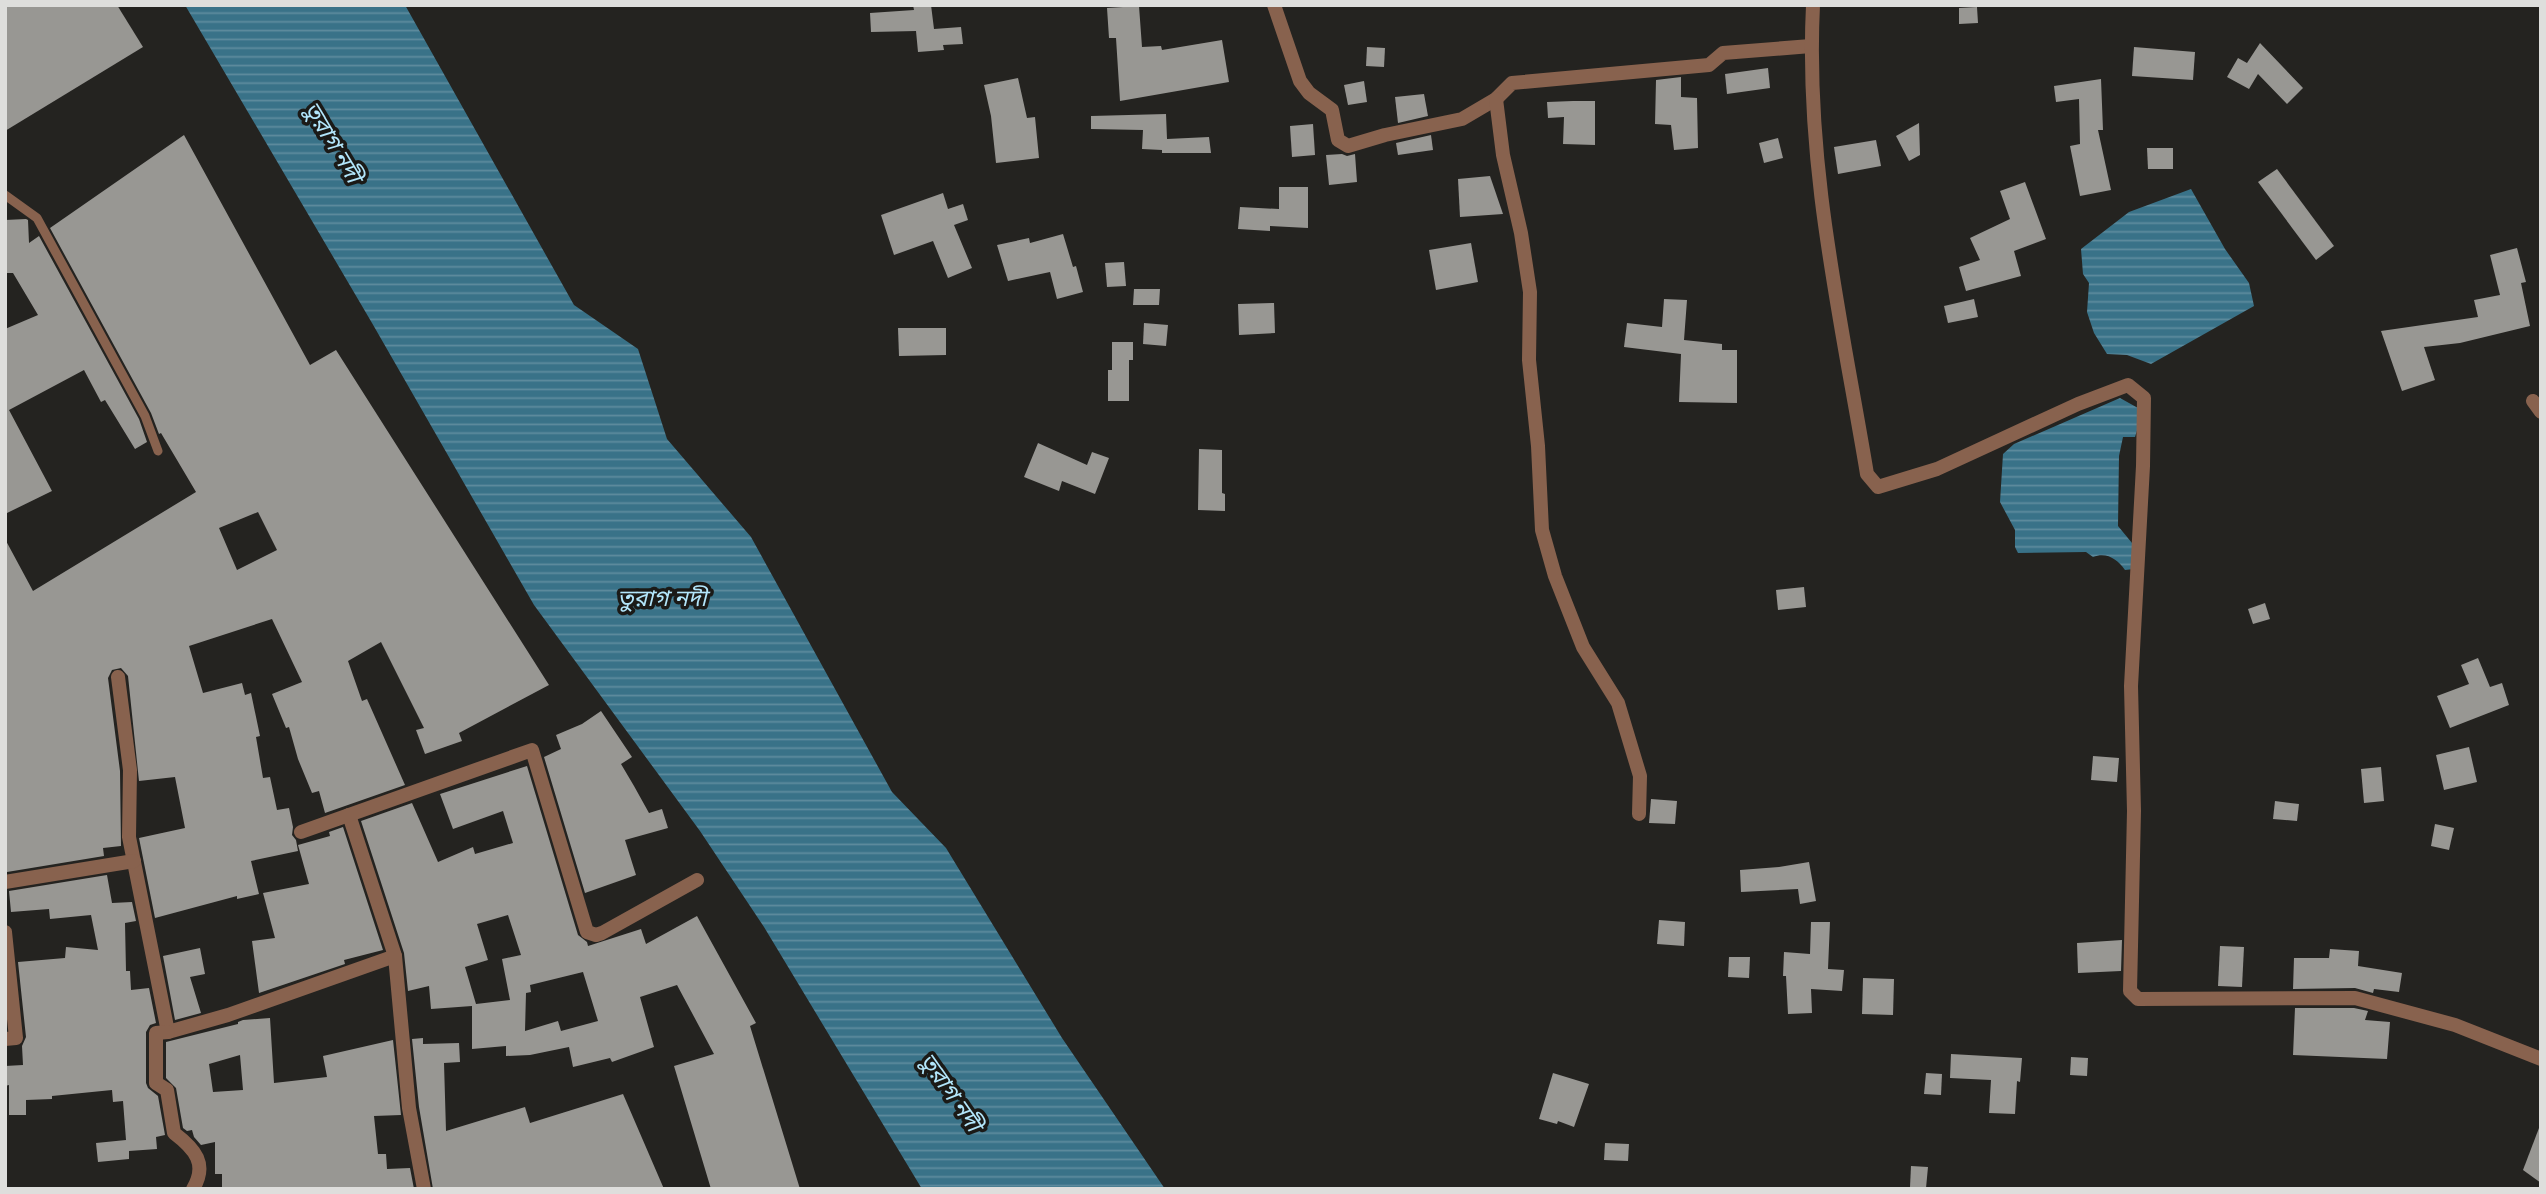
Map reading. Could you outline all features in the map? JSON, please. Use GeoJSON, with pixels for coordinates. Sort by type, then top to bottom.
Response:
{"type":"FeatureCollection","features":[{"type":"Feature","properties":{"kind":"street"},"geometry":{"type":"LineString","coordinates":[[1274,5],[1300,81],[1309,93],[1332,110],[1338,140],[1348,146],[1385,135],[1462,119],[1496,99],[1512,83],[1709,65],[1723,53],[1811,46]]}},
{"type":"Feature","properties":{"kind":"street"},"geometry":{"type":"LineString","coordinates":[[1813,5],[1811,46],[1815,157],[1830,273],[1867,474],[1878,487],[1937,469],[2078,404],[2128,385],[2144,398],[2131,686],[2134,811],[2130,991],[2133,996],[2138,999],[2355,998],[2455,1025],[2541,1059]]}},
{"type":"Feature","properties":{"kind":"street"},"geometry":{"type":"LineString","coordinates":[[1496,99],[1503,155],[1521,233],[1530,292],[1529,360],[1538,446],[1542,530],[1555,576],[1583,647],[1618,703],[1640,776],[1639,814]]}},
{"type":"Feature","properties":{"kind":"street"},"geometry":{"type":"LineString","coordinates":[[118,677],[130,770],[129,837],[168,1032]]}},
{"type":"Feature","properties":{"kind":"street"},"geometry":{"type":"LineString","coordinates":[[301,832],[532,750],[587,932],[596,935],[602,933],[697,880]]}},
{"type":"Feature","properties":{"kind":"street"},"geometry":{"type":"LineString","coordinates":[[349,815],[395,956],[408,1108],[424,1189]]}},
{"type":"Feature","properties":{"kind":"street"},"geometry":{"type":"LineString","coordinates":[[5,882],[134,861]]}},
{"type":"Feature","properties":{"kind":"street"},"geometry":{"type":"LineString","coordinates":[[5,932],[16,1038],[5,1039]]}},
{"type":"Feature","properties":{"kind":"street"},"geometry":{"type":"LineString","coordinates":[[193,1189],[200,1178],[199,1159],[188,1143],[174,1133],[167,1090],[156,1083],[156,1033],[228,1015],[395,956]]}},
{"type":"Feature","properties":{"kind":"lane"},"geometry":{"type":"LineString","coordinates":[[5,195],[37,218],[145,416],[158,451]]}},
{"type":"Feature","properties":{"kind":"water","name":"তুরাগ নদী"},"geometry":{"type":"Polygon","coordinates":[[[185,5],[405,5],[574,305],[638,349],[667,439],[751,537],[892,792],[946,848],[1062,1038],[1165,1189],[922,1189],[764,927],[700,831],[534,605],[185,5]]]}},
{"type":"Feature","properties":{"kind":"water"},"geometry":{"type":"Polygon","coordinates":[[[2191,189],[2225,249],[2249,283],[2254,306],[2151,364],[2127,355],[2107,354],[2094,333],[2087,312],[2089,283],[2083,274],[2081,249],[2129,212],[2191,189]]]}},
{"type":"Feature","properties":{"kind":"water"},"geometry":{"type":"Polygon","coordinates":[[[2120,398],[2138,408],[2140,421],[2135,437],[2123,437],[2119,456],[2118,526],[2132,543],[2134,569],[2125,570],[2111,558],[2103,555],[2093,557],[2086,552],[2018,553],[2015,547],[2015,530],[2000,502],[2003,454],[2014,444],[2120,398]]]}},
{"type":"Feature","properties":{"kind":"building"},"geometry":{"type":"Polygon","coordinates":[[[5,5],[117,5],[143,47],[5,131],[5,5]]]}},
{"type":"Feature","properties":{"kind":"building"},"geometry":{"type":"Polygon","coordinates":[[[913,5],[931,5],[934,29],[961,27],[963,44],[943,45],[944,50],[918,52],[916,31],[871,32],[870,13],[914,10],[913,5]]]}},
{"type":"Feature","properties":{"kind":"building"},"geometry":{"type":"Polygon","coordinates":[[[1139,6],[1142,47],[1161,46],[1162,50],[1222,40],[1229,82],[1120,101],[1116,38],[1109,38],[1107,8],[1139,6]]]}},
{"type":"Feature","properties":{"kind":"building"},"geometry":{"type":"Polygon","coordinates":[[[1977,7],[1978,23],[1959,24],[1959,8],[1977,7]]]}},
{"type":"Feature","properties":{"kind":"building"},"geometry":{"type":"Polygon","coordinates":[[[2260,43],[2303,88],[2287,104],[2258,74],[2249,89],[2227,77],[2238,58],[2247,63],[2260,43]]]}},
{"type":"Feature","properties":{"kind":"building"},"geometry":{"type":"Polygon","coordinates":[[[1367,47],[1385,48],[1384,67],[1366,66],[1367,47]]]}},
{"type":"Feature","properties":{"kind":"building"},"geometry":{"type":"Polygon","coordinates":[[[2134,47],[2195,52],[2193,80],[2132,76],[2134,47]]]}},
{"type":"Feature","properties":{"kind":"building"},"geometry":{"type":"Polygon","coordinates":[[[1768,68],[1770,88],[1727,94],[1725,74],[1768,68]]]}},
{"type":"Feature","properties":{"kind":"building"},"geometry":{"type":"Polygon","coordinates":[[[1681,77],[1681,97],[1697,98],[1698,148],[1674,150],[1671,125],[1655,124],[1656,80],[1681,77]]]}},
{"type":"Feature","properties":{"kind":"building"},"geometry":{"type":"Polygon","coordinates":[[[1018,78],[1027,118],[1035,117],[1039,158],[996,163],[991,116],[984,85],[1018,78]]]}},
{"type":"Feature","properties":{"kind":"building"},"geometry":{"type":"Polygon","coordinates":[[[2101,79],[2103,130],[2098,130],[2111,190],[2080,196],[2070,146],[2080,144],[2079,99],[2056,102],[2054,86],[2101,79]]]}},
{"type":"Feature","properties":{"kind":"building"},"geometry":{"type":"Polygon","coordinates":[[[1364,81],[1367,102],[1348,105],[1344,85],[1364,81]]]}},
{"type":"Feature","properties":{"kind":"building"},"geometry":{"type":"Polygon","coordinates":[[[1424,94],[1428,116],[1398,123],[1395,97],[1424,94]]]}},
{"type":"Feature","properties":{"kind":"building"},"geometry":{"type":"Polygon","coordinates":[[[1595,101],[1595,145],[1563,144],[1564,117],[1548,118],[1547,102],[1595,101]]]}},
{"type":"Feature","properties":{"kind":"building"},"geometry":{"type":"Polygon","coordinates":[[[1166,114],[1167,139],[1209,137],[1211,153],[1162,153],[1162,150],[1142,149],[1143,130],[1091,129],[1091,116],[1166,114]]]}},
{"type":"Feature","properties":{"kind":"building"},"geometry":{"type":"Polygon","coordinates":[[[1919,123],[1920,155],[1909,161],[1896,136],[1919,123]]]}},
{"type":"Feature","properties":{"kind":"building"},"geometry":{"type":"Polygon","coordinates":[[[1313,124],[1315,155],[1292,157],[1290,126],[1313,124]]]}},
{"type":"Feature","properties":{"kind":"building"},"geometry":{"type":"Polygon","coordinates":[[[184,135],[310,365],[336,350],[549,685],[459,733],[462,741],[425,754],[416,730],[424,728],[381,642],[348,661],[362,701],[367,699],[405,785],[325,813],[319,791],[312,793],[289,727],[286,728],[272,694],[302,682],[272,619],[189,646],[203,693],[242,683],[245,695],[251,693],[260,736],[256,737],[263,778],[270,777],[277,810],[289,808],[292,835],[298,851],[251,861],[259,894],[237,899],[237,896],[155,918],[139,838],[185,828],[175,777],[139,781],[128,676],[121,668],[112,670],[108,678],[120,771],[121,846],[103,848],[104,856],[7,872],[5,539],[33,591],[196,492],[161,433],[159,434],[151,413],[50,228],[184,135]],[[258,512],[219,528],[237,570],[277,550],[258,512]]]}},
{"type":"Feature","properties":{"kind":"building"},"geometry":{"type":"Polygon","coordinates":[[[1431,135],[1433,150],[1398,155],[1396,143],[1431,135]]]}},
{"type":"Feature","properties":{"kind":"building"},"geometry":{"type":"Polygon","coordinates":[[[1778,138],[1783,158],[1764,163],[1759,143],[1778,138]]]}},
{"type":"Feature","properties":{"kind":"building"},"geometry":{"type":"Polygon","coordinates":[[[1876,140],[1881,166],[1838,174],[1834,147],[1876,140]]]}},
{"type":"Feature","properties":{"kind":"building"},"geometry":{"type":"Polygon","coordinates":[[[2147,148],[2173,148],[2173,169],[2148,169],[2147,148]]]}},
{"type":"Feature","properties":{"kind":"building"},"geometry":{"type":"Polygon","coordinates":[[[1355,154],[1357,182],[1329,185],[1326,155],[1355,154]]]}},
{"type":"Feature","properties":{"kind":"building"},"geometry":{"type":"Polygon","coordinates":[[[2277,169],[2334,246],[2316,260],[2258,182],[2277,169]]]}},
{"type":"Feature","properties":{"kind":"building"},"geometry":{"type":"Polygon","coordinates":[[[1490,176],[1503,214],[1460,217],[1458,179],[1490,176]]]}},
{"type":"Feature","properties":{"kind":"building"},"geometry":{"type":"Polygon","coordinates":[[[2025,182],[2046,239],[2014,251],[2021,276],[1966,291],[1959,267],[1980,260],[1970,238],[2010,219],[2000,191],[2025,182]]]}},
{"type":"Feature","properties":{"kind":"building"},"geometry":{"type":"Polygon","coordinates":[[[1279,187],[1308,187],[1308,228],[1270,226],[1270,231],[1238,229],[1240,207],[1279,209],[1279,187]]]}},
{"type":"Feature","properties":{"kind":"building"},"geometry":{"type":"Polygon","coordinates":[[[943,193],[948,209],[963,204],[968,220],[954,225],[972,268],[948,278],[933,241],[894,255],[881,215],[943,193]]]}},
{"type":"Feature","properties":{"kind":"building"},"geometry":{"type":"Polygon","coordinates":[[[26,219],[29,243],[39,236],[139,419],[147,442],[135,449],[105,400],[101,402],[84,370],[9,410],[52,491],[5,514],[5,329],[38,315],[13,273],[5,273],[5,220],[26,219]]]}},
{"type":"Feature","properties":{"kind":"building"},"geometry":{"type":"Polygon","coordinates":[[[1063,234],[1083,292],[1057,299],[1050,272],[1008,281],[997,245],[1029,238],[1030,243],[1063,234]]]}},
{"type":"Feature","properties":{"kind":"building"},"geometry":{"type":"Polygon","coordinates":[[[1471,243],[1478,282],[1436,290],[1429,250],[1471,243]]]}},
{"type":"Feature","properties":{"kind":"building"},"geometry":{"type":"Polygon","coordinates":[[[2517,248],[2526,282],[2521,283],[2530,326],[2460,343],[2424,347],[2435,380],[2402,391],[2381,331],[2478,317],[2474,300],[2500,295],[2490,255],[2517,248]]]}},
{"type":"Feature","properties":{"kind":"building"},"geometry":{"type":"Polygon","coordinates":[[[1124,262],[1126,286],[1107,287],[1105,263],[1124,262]]]}},
{"type":"Feature","properties":{"kind":"building"},"geometry":{"type":"Polygon","coordinates":[[[1134,289],[1160,289],[1159,305],[1133,305],[1134,289]]]}},
{"type":"Feature","properties":{"kind":"building"},"geometry":{"type":"Polygon","coordinates":[[[1664,299],[1687,300],[1684,340],[1722,344],[1722,350],[1737,350],[1737,403],[1679,402],[1681,354],[1624,347],[1627,323],[1662,327],[1664,299]]]}},
{"type":"Feature","properties":{"kind":"building"},"geometry":{"type":"Polygon","coordinates":[[[1974,299],[1978,317],[1948,323],[1944,306],[1974,299]]]}},
{"type":"Feature","properties":{"kind":"building"},"geometry":{"type":"Polygon","coordinates":[[[1274,303],[1275,333],[1239,335],[1238,304],[1274,303]]]}},
{"type":"Feature","properties":{"kind":"building"},"geometry":{"type":"Polygon","coordinates":[[[1144,323],[1168,325],[1166,346],[1143,344],[1144,323]]]}},
{"type":"Feature","properties":{"kind":"building"},"geometry":{"type":"Polygon","coordinates":[[[898,328],[946,328],[946,355],[899,356],[898,328]]]}},
{"type":"Feature","properties":{"kind":"building"},"geometry":{"type":"Polygon","coordinates":[[[1112,342],[1133,342],[1133,360],[1129,360],[1129,401],[1108,401],[1112,342]]]}},
{"type":"Feature","properties":{"kind":"building"},"geometry":{"type":"Polygon","coordinates":[[[1038,443],[1087,465],[1092,452],[1109,458],[1095,494],[1062,481],[1059,491],[1024,477],[1038,443]]]}},
{"type":"Feature","properties":{"kind":"building"},"geometry":{"type":"Polygon","coordinates":[[[1199,449],[1222,450],[1222,493],[1225,494],[1225,511],[1198,510],[1199,449]]]}},
{"type":"Feature","properties":{"kind":"building"},"geometry":{"type":"Polygon","coordinates":[[[1804,587],[1806,607],[1778,610],[1776,590],[1804,587]]]}},
{"type":"Feature","properties":{"kind":"building"},"geometry":{"type":"Polygon","coordinates":[[[2265,603],[2270,619],[2253,624],[2248,609],[2265,603]]]}},
{"type":"Feature","properties":{"kind":"building"},"geometry":{"type":"Polygon","coordinates":[[[2478,658],[2490,687],[2502,683],[2509,705],[2450,728],[2437,696],[2469,684],[2461,665],[2478,658]]]}},
{"type":"Feature","properties":{"kind":"building"},"geometry":{"type":"Polygon","coordinates":[[[601,711],[632,757],[621,764],[649,813],[662,809],[668,828],[625,840],[636,875],[585,893],[544,757],[561,749],[556,735],[582,724],[601,711]]]}},
{"type":"Feature","properties":{"kind":"building"},"geometry":{"type":"Polygon","coordinates":[[[2469,747],[2477,782],[2444,790],[2436,755],[2469,747]]]}},
{"type":"Feature","properties":{"kind":"building"},"geometry":{"type":"Polygon","coordinates":[[[2093,756],[2119,758],[2117,782],[2091,780],[2093,756]]]}},
{"type":"Feature","properties":{"kind":"building"},"geometry":{"type":"Polygon","coordinates":[[[527,766],[578,935],[588,946],[641,929],[646,944],[697,916],[756,1023],[750,1026],[800,1189],[711,1189],[674,1066],[714,1054],[677,985],[640,997],[654,1047],[612,1062],[610,1058],[573,1067],[569,1047],[530,1055],[506,1056],[506,1046],[472,1049],[472,1006],[431,1009],[429,986],[408,991],[404,953],[361,821],[412,803],[438,862],[473,847],[475,854],[513,843],[503,811],[453,829],[440,794],[527,766]],[[508,915],[477,924],[488,960],[465,967],[476,1004],[510,1000],[502,959],[521,955],[508,915]],[[583,972],[530,985],[531,992],[526,993],[525,1031],[558,1021],[561,1031],[598,1021],[583,972]]]}},
{"type":"Feature","properties":{"kind":"building"},"geometry":{"type":"Polygon","coordinates":[[[2381,767],[2384,801],[2364,803],[2361,769],[2381,767]]]}},
{"type":"Feature","properties":{"kind":"building"},"geometry":{"type":"Polygon","coordinates":[[[1651,799],[1677,801],[1675,824],[1649,823],[1651,799]]]}},
{"type":"Feature","properties":{"kind":"building"},"geometry":{"type":"Polygon","coordinates":[[[2275,801],[2299,804],[2297,821],[2273,819],[2275,801]]]}},
{"type":"Feature","properties":{"kind":"building"},"geometry":{"type":"Polygon","coordinates":[[[2435,824],[2454,828],[2449,850],[2431,846],[2435,824]]]}},
{"type":"Feature","properties":{"kind":"building"},"geometry":{"type":"Polygon","coordinates":[[[343,827],[383,950],[344,960],[345,964],[259,993],[252,941],[275,938],[263,893],[309,884],[298,845],[330,836],[329,832],[343,827]]]}},
{"type":"Feature","properties":{"kind":"building"},"geometry":{"type":"Polygon","coordinates":[[[1809,862],[1816,901],[1800,904],[1798,889],[1741,892],[1740,870],[1809,862]]]}},
{"type":"Feature","properties":{"kind":"building"},"geometry":{"type":"Polygon","coordinates":[[[107,875],[112,903],[132,902],[136,921],[125,923],[126,971],[130,971],[131,990],[149,988],[156,1023],[150,1025],[146,1032],[146,1083],[158,1096],[165,1135],[156,1137],[157,1149],[129,1151],[129,1159],[98,1162],[96,1143],[126,1140],[123,1101],[113,1102],[112,1090],[26,1100],[26,1115],[9,1115],[9,1085],[5,1086],[5,1066],[23,1065],[22,1046],[26,1037],[18,962],[65,958],[66,947],[98,950],[91,915],[50,919],[49,909],[11,912],[9,891],[107,875]]]}},
{"type":"Feature","properties":{"kind":"building"},"geometry":{"type":"Polygon","coordinates":[[[1659,920],[1685,922],[1684,946],[1657,944],[1659,920]]]}},
{"type":"Feature","properties":{"kind":"building"},"geometry":{"type":"Polygon","coordinates":[[[1811,922],[1830,922],[1828,969],[1844,970],[1842,991],[1811,989],[1812,1013],[1788,1014],[1786,976],[1783,976],[1784,952],[1810,954],[1811,922]]]}},
{"type":"Feature","properties":{"kind":"building"},"geometry":{"type":"Polygon","coordinates":[[[2122,940],[2121,971],[2078,973],[2077,943],[2122,940]]]}},
{"type":"Feature","properties":{"kind":"building"},"geometry":{"type":"Polygon","coordinates":[[[2220,946],[2244,947],[2242,987],[2218,986],[2220,946]]]}},
{"type":"Feature","properties":{"kind":"building"},"geometry":{"type":"Polygon","coordinates":[[[200,948],[205,974],[190,977],[201,1013],[175,1020],[163,956],[200,948]]]}},
{"type":"Feature","properties":{"kind":"building"},"geometry":{"type":"Polygon","coordinates":[[[2330,949],[2359,951],[2358,966],[2402,973],[2399,992],[2374,989],[2373,993],[2355,988],[2293,989],[2294,958],[2329,958],[2330,949]]]}},
{"type":"Feature","properties":{"kind":"building"},"geometry":{"type":"Polygon","coordinates":[[[1729,957],[1750,957],[1749,978],[1728,977],[1729,957]]]}},
{"type":"Feature","properties":{"kind":"building"},"geometry":{"type":"Polygon","coordinates":[[[1863,978],[1894,979],[1893,1015],[1862,1014],[1863,978]]]}},
{"type":"Feature","properties":{"kind":"building"},"geometry":{"type":"Polygon","coordinates":[[[2295,1008],[2354,1008],[2368,1011],[2365,1020],[2390,1022],[2387,1059],[2293,1055],[2295,1008]]]}},
{"type":"Feature","properties":{"kind":"building"},"geometry":{"type":"Polygon","coordinates":[[[270,1018],[274,1083],[327,1077],[323,1056],[393,1040],[401,1115],[374,1116],[378,1154],[386,1154],[387,1169],[410,1168],[414,1189],[222,1189],[222,1174],[215,1174],[215,1142],[201,1145],[192,1130],[183,1128],[176,1088],[166,1078],[166,1042],[238,1024],[243,1020],[270,1018]],[[240,1055],[209,1064],[213,1092],[243,1090],[240,1055]]]}},
{"type":"Feature","properties":{"kind":"building"},"geometry":{"type":"Polygon","coordinates":[[[423,1038],[423,1044],[459,1043],[460,1062],[444,1063],[446,1131],[525,1107],[530,1123],[623,1094],[664,1189],[433,1189],[419,1107],[412,1039],[423,1038]]]}},
{"type":"Feature","properties":{"kind":"building"},"geometry":{"type":"Polygon","coordinates":[[[1951,1054],[2022,1058],[2020,1082],[2017,1081],[2015,1114],[1989,1113],[1991,1080],[1950,1078],[1951,1054]]]}},
{"type":"Feature","properties":{"kind":"building"},"geometry":{"type":"Polygon","coordinates":[[[2071,1057],[2088,1058],[2087,1076],[2070,1075],[2071,1057]]]}},
{"type":"Feature","properties":{"kind":"building"},"geometry":{"type":"Polygon","coordinates":[[[1553,1073],[1589,1084],[1574,1127],[1558,1121],[1557,1124],[1539,1119],[1553,1073]]]}},
{"type":"Feature","properties":{"kind":"building"},"geometry":{"type":"Polygon","coordinates":[[[1926,1073],[1942,1074],[1941,1095],[1924,1094],[1926,1073]]]}},
{"type":"Feature","properties":{"kind":"building"},"geometry":{"type":"Polygon","coordinates":[[[2541,1128],[2541,1183],[2523,1170],[2541,1128]]]}},
{"type":"Feature","properties":{"kind":"building"},"geometry":{"type":"Polygon","coordinates":[[[1605,1143],[1629,1144],[1628,1161],[1604,1160],[1605,1143]]]}},
{"type":"Feature","properties":{"kind":"building"},"geometry":{"type":"Polygon","coordinates":[[[1911,1166],[1928,1167],[1926,1188],[1910,1187],[1911,1166]]]}}]}
